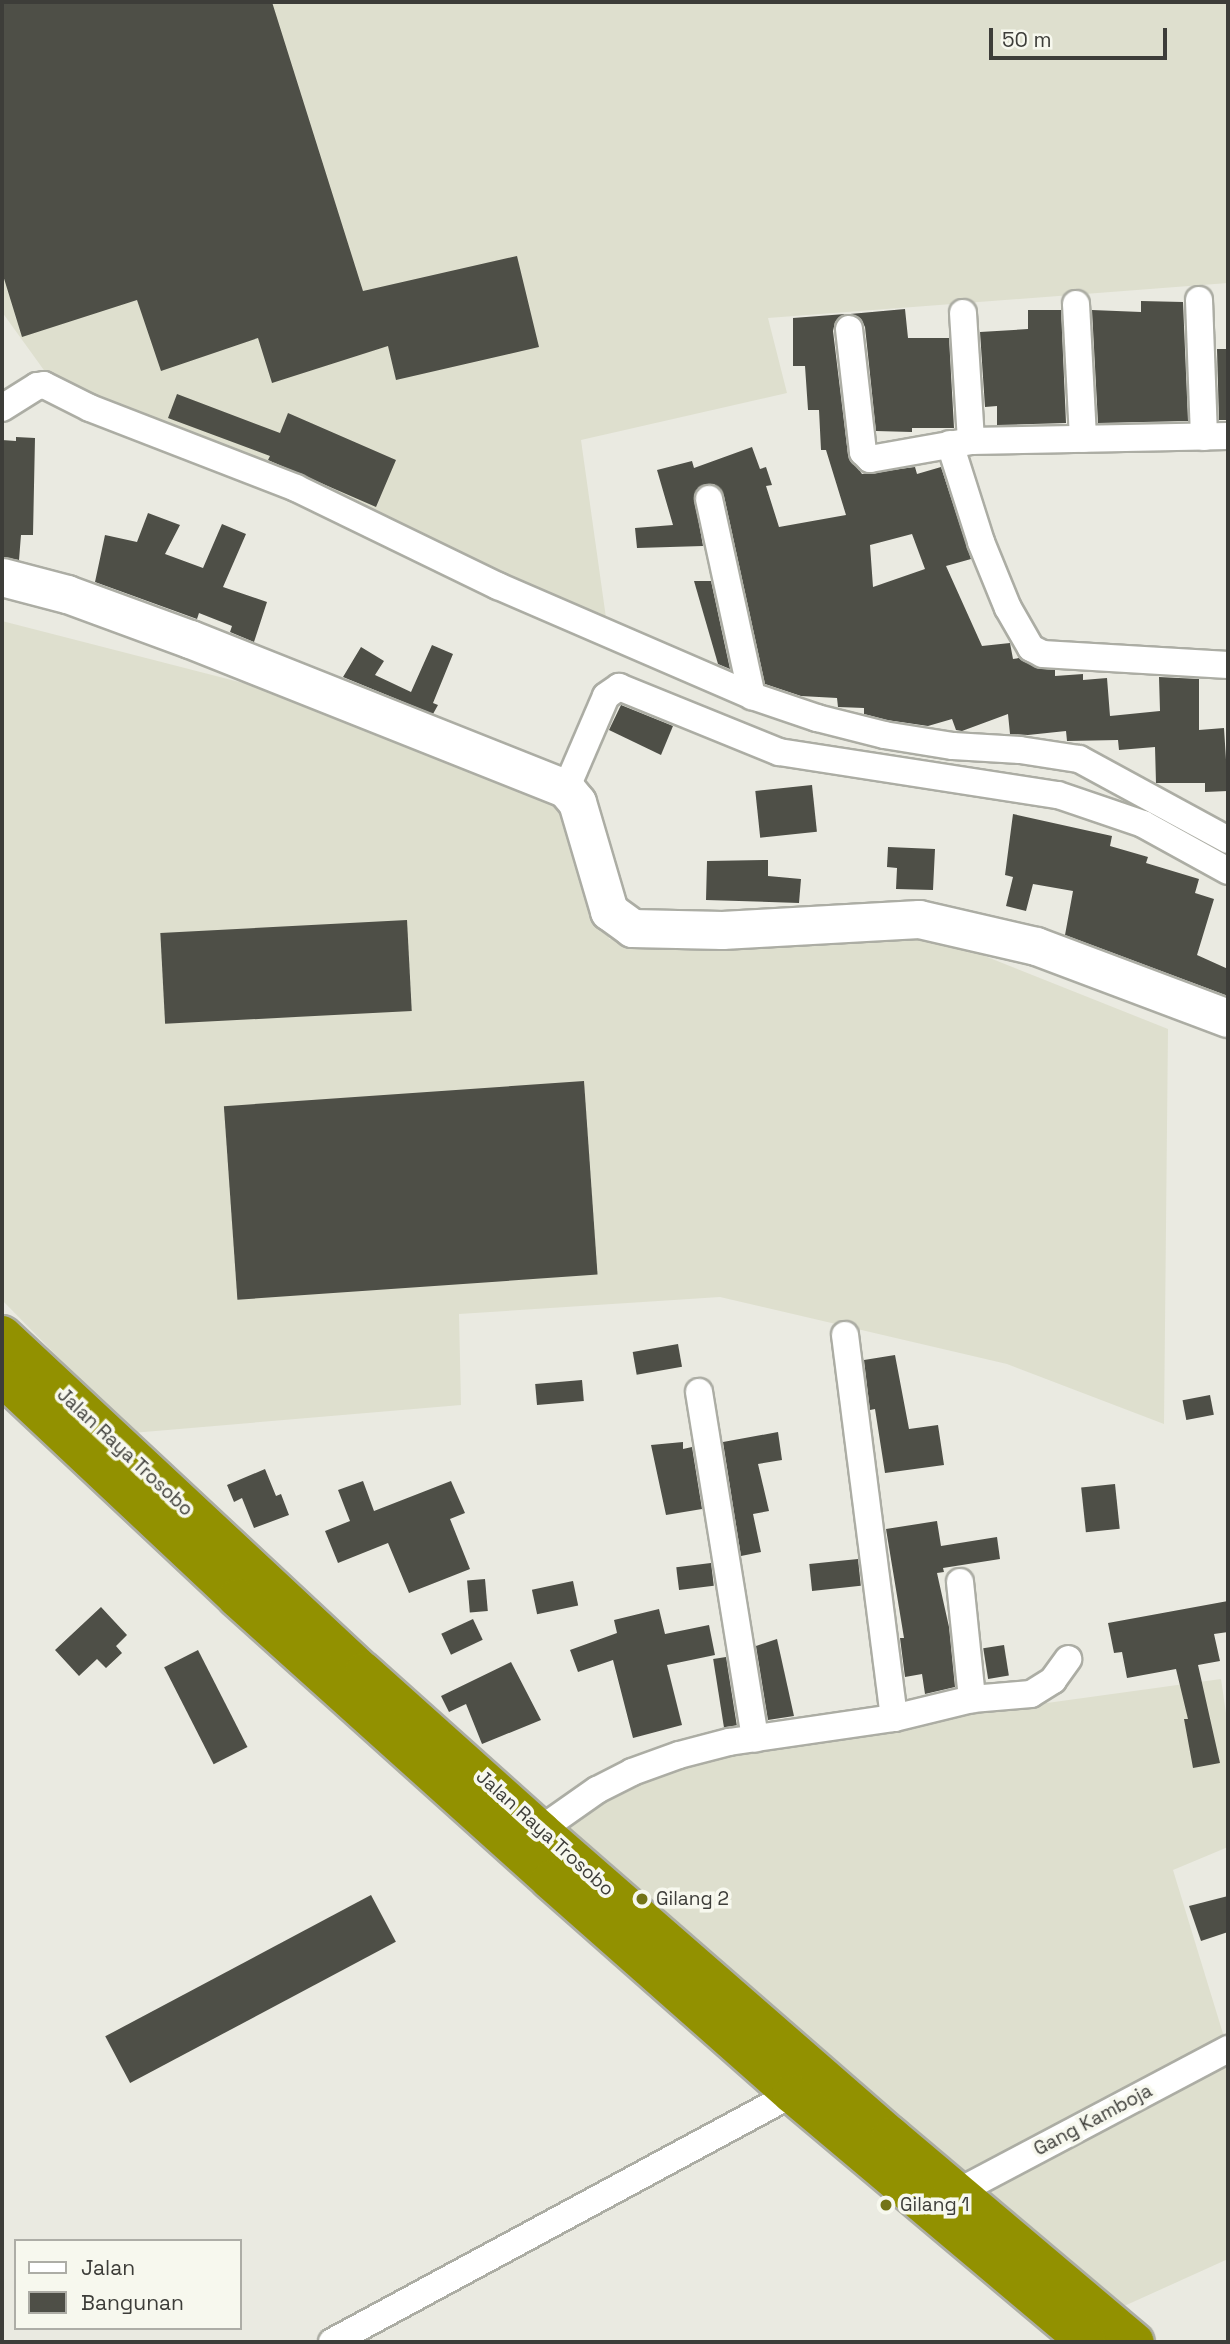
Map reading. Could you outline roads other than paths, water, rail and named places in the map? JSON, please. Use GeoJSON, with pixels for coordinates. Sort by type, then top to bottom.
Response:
{"type":"FeatureCollection","features":[{"type":"Feature","properties":{"kind":"highway","name":"Jalan Raya Trosobo"},"geometry":{"type":"LineString","coordinates":[[2,1335],[50,1383],[364,1672],[540,1830],[1135,2342]]}},
{"type":"Feature","properties":{"kind":"highway","name":"Jalan Raya Trosobo"},"geometry":{"type":"LineString","coordinates":[[2,1377],[256,1616],[792,2094],[1086,2342]]}},
{"type":"Feature","properties":{"kind":"street"},"geometry":{"type":"LineString","coordinates":[[849,329],[867,457],[870,459],[960,443],[1216,436],[1199,300]]}},
{"type":"Feature","properties":{"kind":"street"},"geometry":{"type":"LineString","coordinates":[[1076,304],[1083,439]]}},
{"type":"Feature","properties":{"kind":"street"},"geometry":{"type":"LineString","coordinates":[[963,313],[960,443],[981,542],[1008,608],[1031,648],[1043,654],[1228,665]]}},
{"type":"Feature","properties":{"kind":"street"},"geometry":{"type":"LineString","coordinates":[[4,406],[28,390],[44,385],[90,408],[296,488],[498,586],[752,696],[817,718],[884,735],[953,746],[1020,750],[1079,759],[1228,840]]}},
{"type":"Feature","properties":{"kind":"street"},"geometry":{"type":"LineString","coordinates":[[709,499],[752,696]]}},
{"type":"Feature","properties":{"kind":"street"},"geometry":{"type":"LineString","coordinates":[[2,577],[67,594],[191,639],[566,789],[577,802],[609,911],[632,928],[722,930],[919,919],[1036,946],[1228,1018]]}},
{"type":"Feature","properties":{"kind":"street"},"geometry":{"type":"LineString","coordinates":[[566,789],[606,695],[619,687],[779,752],[1058,795],[1143,824],[1228,871]]}},
{"type":"Feature","properties":{"kind":"street"},"geometry":{"type":"LineString","coordinates":[[845,1335],[894,1718]]}},
{"type":"Feature","properties":{"kind":"street"},"geometry":{"type":"LineString","coordinates":[[699,1392],[755,1739]]}},
{"type":"Feature","properties":{"kind":"street"},"geometry":{"type":"LineString","coordinates":[[960,1582],[972,1699]]}},
{"type":"Feature","properties":{"kind":"street"},"geometry":{"type":"LineString","coordinates":[[540,1830],[597,1790],[632,1772],[679,1755],[755,1739],[894,1718],[972,1699],[1031,1694],[1053,1680],[1068,1659]]}},
{"type":"Feature","properties":{"kind":"street","name":"Gang Kamboja"},"geometry":{"type":"LineString","coordinates":[[958,2192],[1228,2049]]}},
{"type":"Feature","properties":{"kind":"street"},"geometry":{"type":"LineString","coordinates":[[332,2342],[792,2094]]}},
{"type":"Feature","properties":{"kind":"place","name":"Gilang 2"},"geometry":{"type":"Point","coordinates":[642,1899]}},
{"type":"Feature","properties":{"kind":"place","name":"Gilang 1"},"geometry":{"type":"Point","coordinates":[886,2205]}}]}
